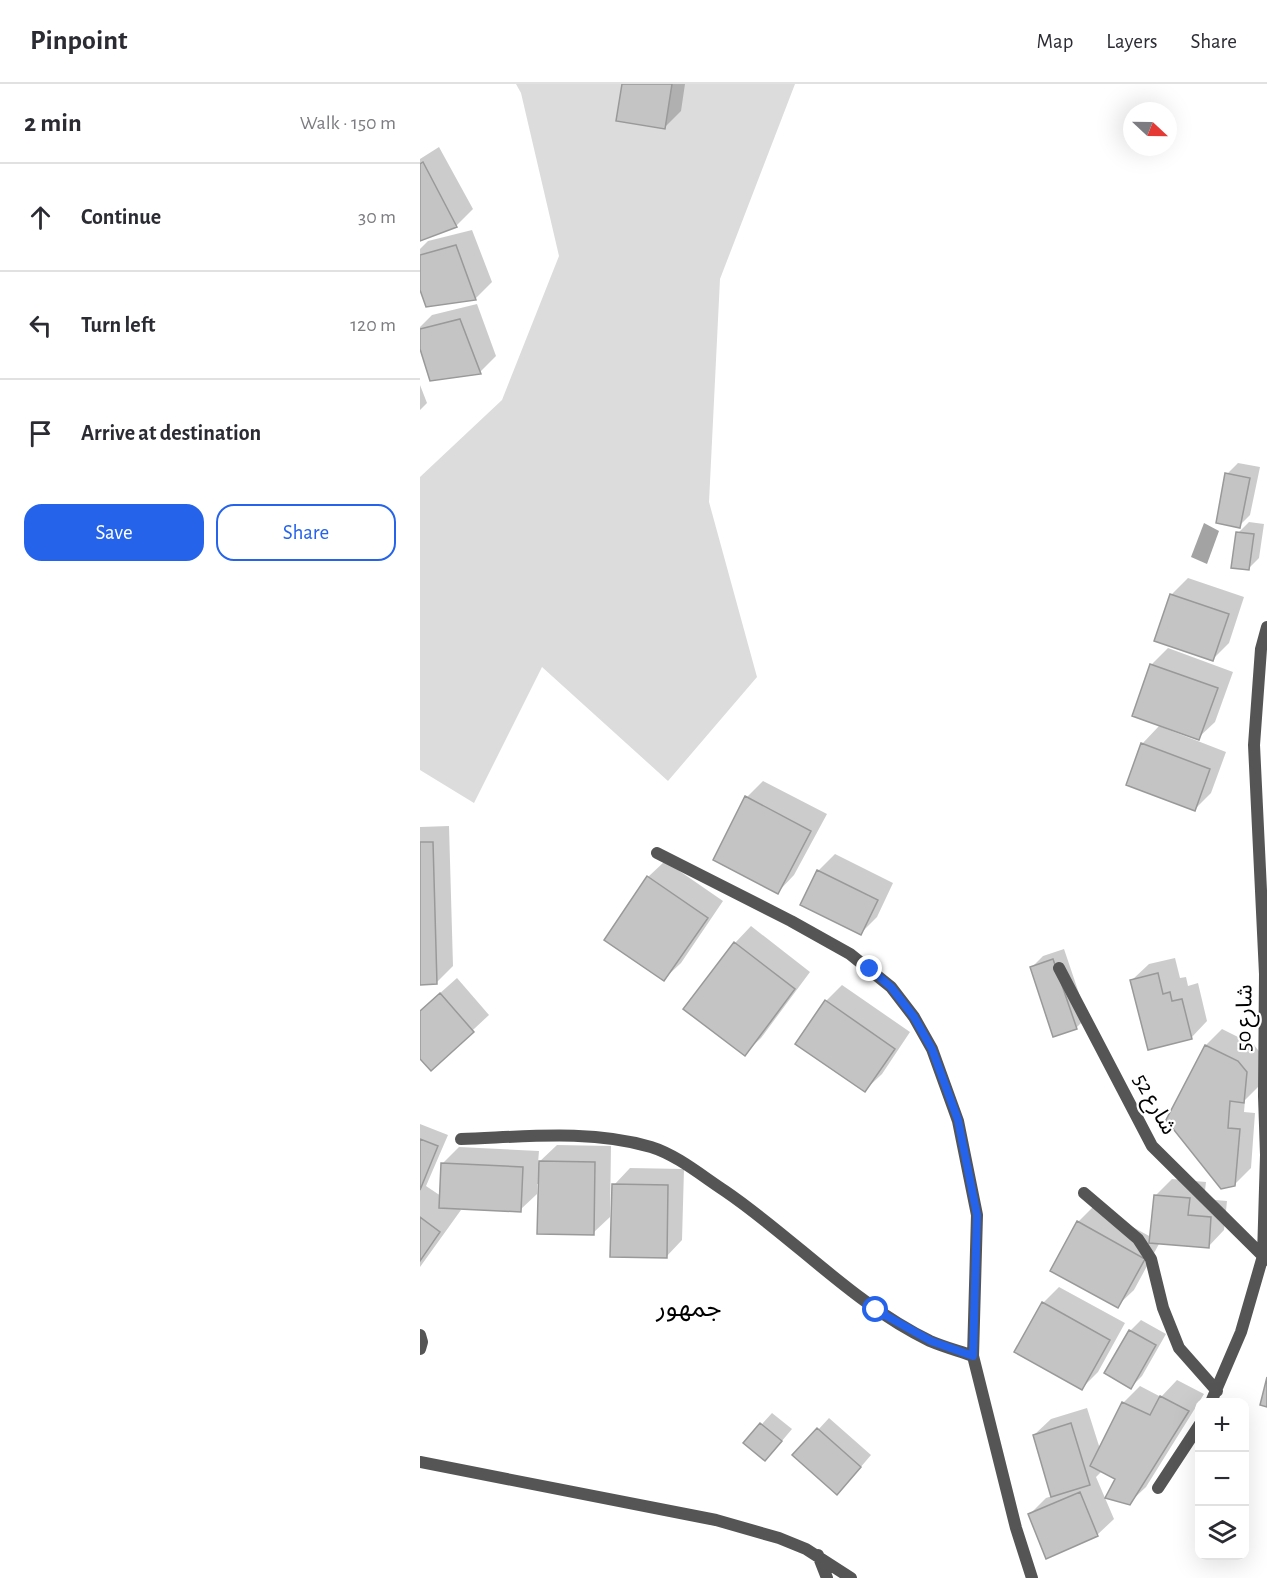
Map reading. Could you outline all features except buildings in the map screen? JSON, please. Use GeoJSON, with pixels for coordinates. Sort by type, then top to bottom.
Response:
{"type":"FeatureCollection","features":[{"type":"Feature","properties":{"kind":"street","name":"شارع 50"},"geometry":{"type":"LineString","coordinates":[[1213,1398],[1241,1332],[1265,1261],[1266,975],[1254,745],[1261,649],[1267,627]]}},
{"type":"Feature","properties":{"kind":"street"},"geometry":{"type":"LineString","coordinates":[[657,853],[791,921],[850,954],[891,987],[914,1017],[932,1049],[958,1120],[977,1215],[973,1356],[1016,1528],[1032,1578]]}},
{"type":"Feature","properties":{"kind":"street","name":"شارع 52"},"geometry":{"type":"LineString","coordinates":[[1059,968],[1152,1146],[1265,1261]]}},
{"type":"Feature","properties":{"kind":"street"},"geometry":{"type":"LineString","coordinates":[[461,1139],[576,1136],[623,1141],[653,1148],[689,1167],[761,1217],[876,1310],[931,1341],[973,1356]]}},
{"type":"Feature","properties":{"kind":"street"},"geometry":{"type":"LineString","coordinates":[[1084,1193],[1138,1239],[1151,1259],[1163,1308],[1179,1348],[1217,1391]]}},
{"type":"Feature","properties":{"kind":"street"},"geometry":{"type":"LineString","coordinates":[[420,1335],[420,1349]]}},
{"type":"Feature","properties":{"kind":"street"},"geometry":{"type":"LineString","coordinates":[[1158,1488],[1195,1432]]}},
{"type":"Feature","properties":{"kind":"street"},"geometry":{"type":"LineString","coordinates":[[420,1462],[716,1520],[779,1538],[818,1555],[851,1578]]}},
{"type":"Feature","properties":{"kind":"street"},"geometry":{"type":"LineString","coordinates":[[818,1555],[827,1578]]}},
{"type":"Feature","properties":{"kind":"shaded area"},"geometry":{"type":"Polygon","coordinates":[[[516,84],[795,84],[720,279],[709,502],[757,677],[668,781],[542,667],[474,803],[420,770],[420,477],[502,400],[559,256],[521,93],[516,84]]]}},
{"type":"Feature","properties":{"kind":"shaded area"},"geometry":{"type":"Polygon","coordinates":[[[1204,523],[1219,531],[1207,564],[1191,557],[1204,523]]]}},
{"type":"Feature","properties":{"kind":"district","name":"جمهور"},"geometry":{"type":"Point","coordinates":[689,1308]}},
{"type":"Feature","properties":{"kind":"route"},"geometry":{"type":"LineString","coordinates":[[870,969],[891,987],[914,1017],[932,1049],[958,1120],[977,1215],[973,1356],[931,1341],[876,1310]]}}]}
